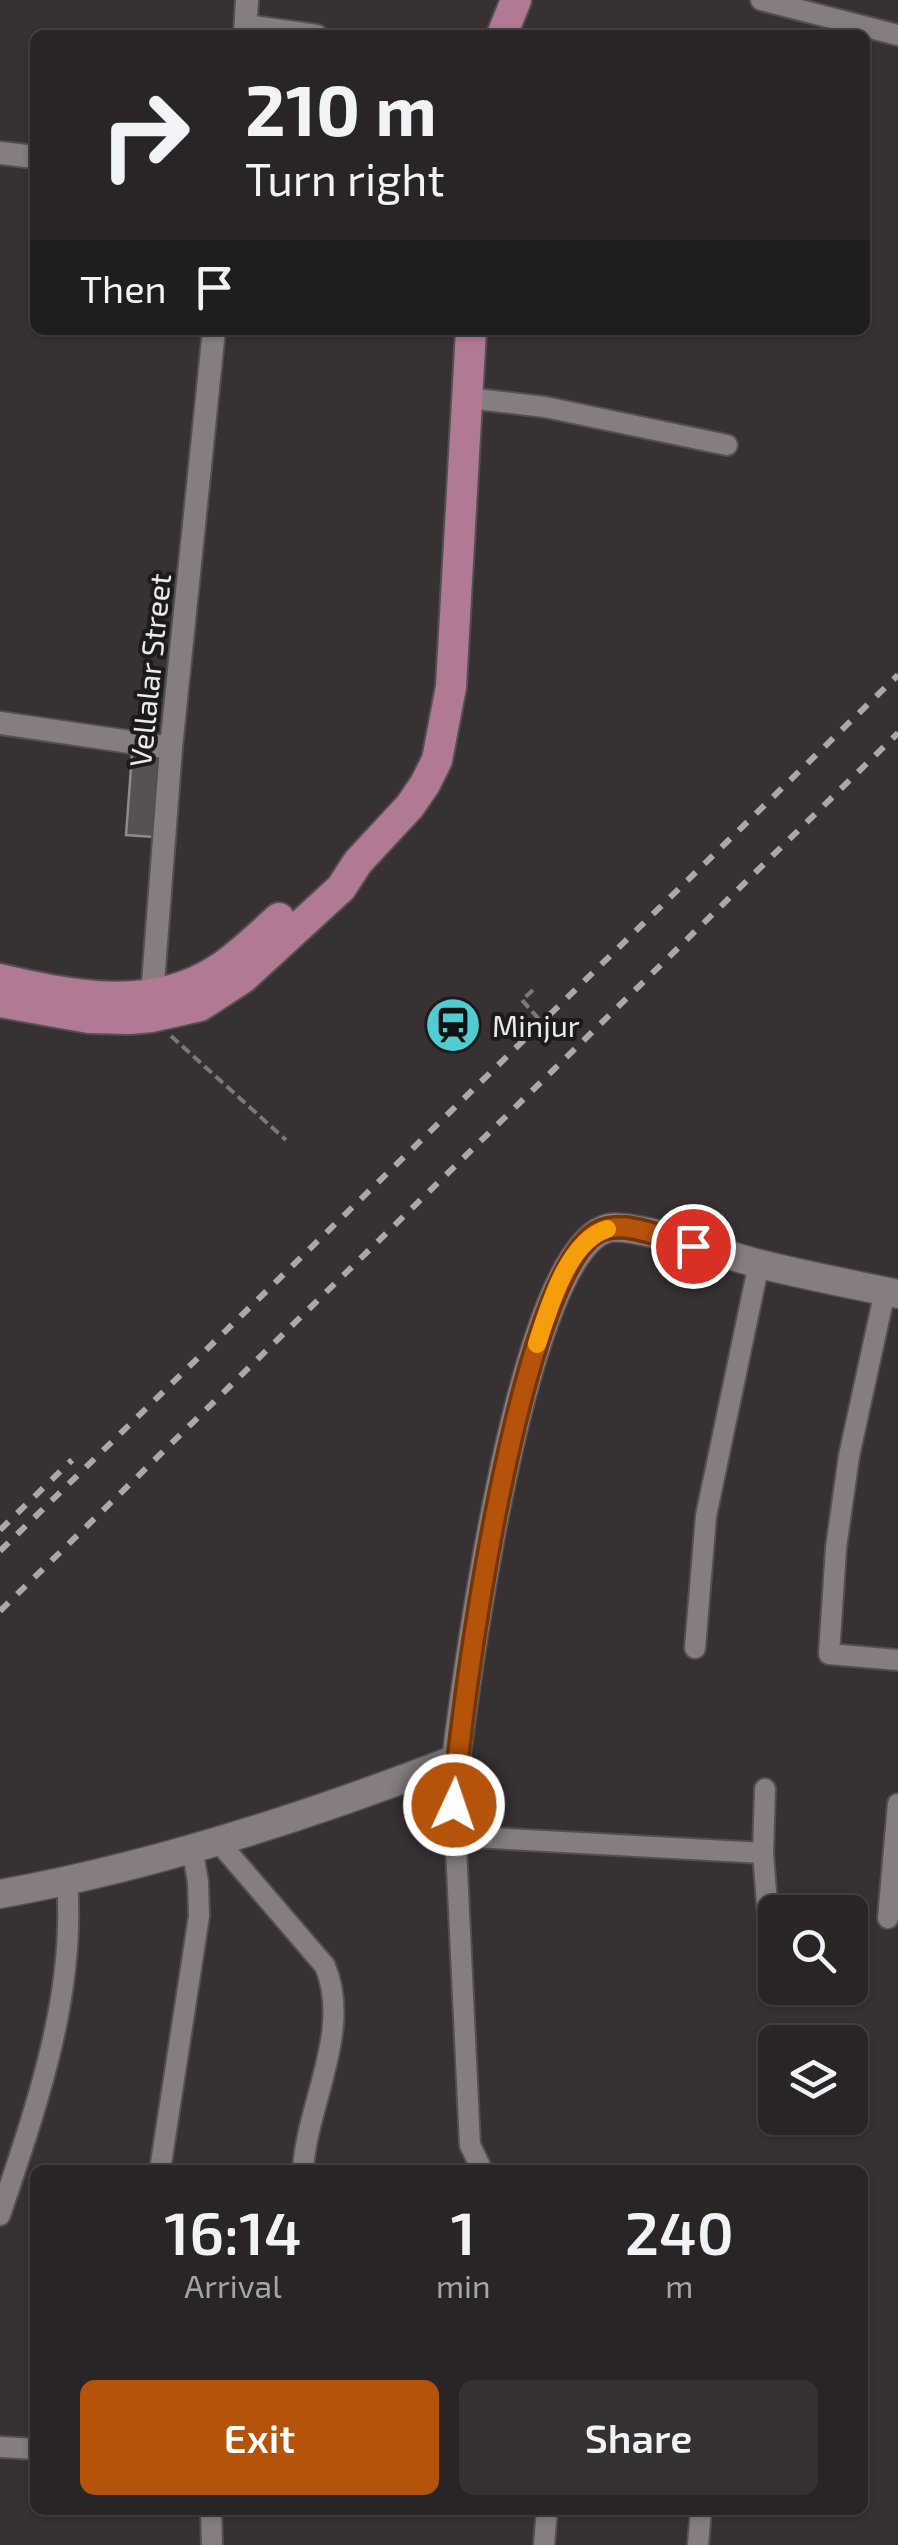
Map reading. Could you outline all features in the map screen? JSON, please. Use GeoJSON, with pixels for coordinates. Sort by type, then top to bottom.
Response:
{"type":"FeatureCollection","features":[{"type":"Feature","properties":{"kind":"main road"},"geometry":{"type":"LineString","coordinates":[[486,30],[496,0]]}},
{"type":"Feature","properties":{"kind":"main road"},"geometry":{"type":"LineString","coordinates":[[504,30],[516,0]]}},
{"type":"Feature","properties":{"kind":"main road"},"geometry":{"type":"LineString","coordinates":[[0,1002],[89,1018],[151,1007],[200,1006],[221,995],[342,888],[358,862],[425,784],[437,760],[446,726],[459,578],[470,335]]}},
{"type":"Feature","properties":{"kind":"main road"},"geometry":{"type":"LineString","coordinates":[[0,979],[151,1007]]}},
{"type":"Feature","properties":{"kind":"main road"},"geometry":{"type":"LineString","coordinates":[[0,1894],[67,1882],[205,1844],[360,1796],[456,1758],[518,1402],[552,1297],[582,1244],[603,1229],[627,1228],[759,1264],[892,1293]]}},
{"type":"Feature","properties":{"kind":"street"},"geometry":{"type":"LineString","coordinates":[[245,30],[247,0]]}},
{"type":"Feature","properties":{"kind":"street"},"geometry":{"type":"LineString","coordinates":[[761,0],[898,34]]}},
{"type":"Feature","properties":{"kind":"street"},"geometry":{"type":"LineString","coordinates":[[0,153],[30,156]]}},
{"type":"Feature","properties":{"kind":"street","name":"Vellalar Street"},"geometry":{"type":"LineString","coordinates":[[151,1007],[170,748],[213,335]]}},
{"type":"Feature","properties":{"kind":"street"},"geometry":{"type":"LineString","coordinates":[[468,398],[545,406],[727,445]]}},
{"type":"Feature","properties":{"kind":"street"},"geometry":{"type":"LineString","coordinates":[[0,723],[170,748]]}},
{"type":"Feature","properties":{"kind":"street"},"geometry":{"type":"LineString","coordinates":[[695,1648],[706,1516],[759,1264]]}},
{"type":"Feature","properties":{"kind":"street"},"geometry":{"type":"LineString","coordinates":[[892,1293],[849,1456],[836,1548],[829,1654],[898,1660]]}},
{"type":"Feature","properties":{"kind":"street"},"geometry":{"type":"LineString","coordinates":[[456,1758],[455,1836],[470,2145],[480,2165]]}},
{"type":"Feature","properties":{"kind":"street"},"geometry":{"type":"LineString","coordinates":[[765,1789],[766,1895]]}},
{"type":"Feature","properties":{"kind":"street"},"geometry":{"type":"LineString","coordinates":[[888,1918],[898,1804]]}},
{"type":"Feature","properties":{"kind":"street"},"geometry":{"type":"LineString","coordinates":[[455,1836],[763,1853]]}},
{"type":"Feature","properties":{"kind":"street"},"geometry":{"type":"LineString","coordinates":[[161,2165],[199,1916],[198,1882],[205,1844]]}},
{"type":"Feature","properties":{"kind":"street"},"geometry":{"type":"LineString","coordinates":[[205,1844],[325,1966],[332,1984],[336,2002],[332,2029],[305,2142],[303,2165]]}},
{"type":"Feature","properties":{"kind":"street"},"geometry":{"type":"LineString","coordinates":[[0,2215],[51,2044],[70,1927],[67,1882]]}},
{"type":"Feature","properties":{"kind":"street"},"geometry":{"type":"LineString","coordinates":[[0,2447],[30,2449]]}},
{"type":"Feature","properties":{"kind":"street"},"geometry":{"type":"LineString","coordinates":[[211,2515],[212,2545]]}},
{"type":"Feature","properties":{"kind":"street"},"geometry":{"type":"LineString","coordinates":[[544,2545],[547,2515]]}},
{"type":"Feature","properties":{"kind":"street"},"geometry":{"type":"LineString","coordinates":[[698,2545],[701,2515]]}},
{"type":"Feature","properties":{"kind":"path"},"geometry":{"type":"LineString","coordinates":[[533,990],[522,1000],[554,1036],[565,1026]]}},
{"type":"Feature","properties":{"kind":"path"},"geometry":{"type":"LineString","coordinates":[[151,1007],[286,1140]]}},
{"type":"Feature","properties":{"kind":"building"},"geometry":{"type":"Polygon","coordinates":[[[132,754],[160,756],[154,837],[126,835],[132,754]]]}},
{"type":"Feature","properties":{"kind":"railway"},"geometry":{"type":"LineString","coordinates":[[0,1551],[898,675]]}},
{"type":"Feature","properties":{"kind":"railway"},"geometry":{"type":"LineString","coordinates":[[0,1611],[898,733]]}},
{"type":"Feature","properties":{"kind":"railway"},"geometry":{"type":"LineString","coordinates":[[0,1530],[72,1460]]}},
{"type":"Feature","properties":{"kind":"slow traffic"},"geometry":{"type":"LineString","coordinates":[[537,1344],[552,1297],[582,1244],[607,1229]]}},
{"type":"Feature","properties":{"kind":"place","name":"Minjur"},"geometry":{"type":"Point","coordinates":[453,1025]}},
{"type":"Feature","properties":{"kind":"route"},"geometry":{"type":"LineString","coordinates":[[454,1805],[468,1673],[518,1402],[552,1297],[582,1244],[603,1229],[627,1228],[693,1246]]}}]}
